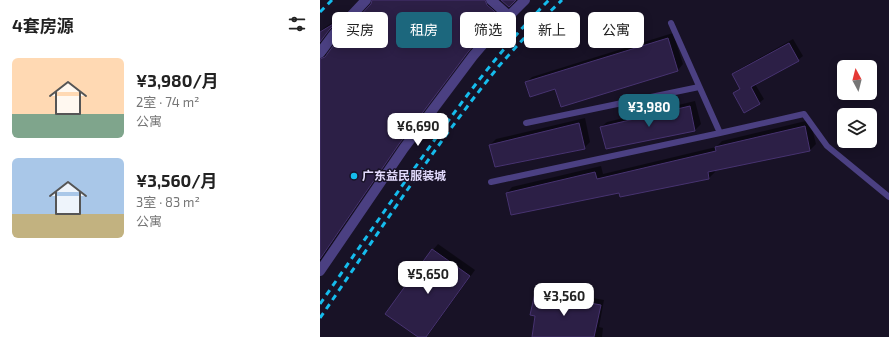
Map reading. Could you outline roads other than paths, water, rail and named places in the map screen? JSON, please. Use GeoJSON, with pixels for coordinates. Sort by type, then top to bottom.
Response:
{"type":"FeatureCollection","features":[{"type":"Feature","properties":{"kind":"street"},"geometry":{"type":"LineString","coordinates":[[320,53],[338,29],[366,0]]}},
{"type":"Feature","properties":{"kind":"street"},"geometry":{"type":"LineString","coordinates":[[491,0],[504,12]]}},
{"type":"Feature","properties":{"kind":"street"},"geometry":{"type":"LineString","coordinates":[[513,12],[525,0]]}},
{"type":"Feature","properties":{"kind":"street"},"geometry":{"type":"LineString","coordinates":[[320,271],[404,148],[480,48]]}},
{"type":"Feature","properties":{"kind":"lane"},"geometry":{"type":"LineString","coordinates":[[672,23],[720,133]]}},
{"type":"Feature","properties":{"kind":"lane"},"geometry":{"type":"LineString","coordinates":[[526,123],[699,87]]}},
{"type":"Feature","properties":{"kind":"lane"},"geometry":{"type":"LineString","coordinates":[[491,182],[804,114],[827,146],[889,197]]}},
{"type":"Feature","properties":{"kind":"railway"},"geometry":{"type":"LineString","coordinates":[[320,12],[332,0]]}},
{"type":"Feature","properties":{"kind":"railway"},"geometry":{"type":"LineString","coordinates":[[320,304],[458,107],[517,34],[549,0]]}},
{"type":"Feature","properties":{"kind":"railway"},"geometry":{"type":"LineString","coordinates":[[320,318],[407,190],[475,96],[514,49],[562,0]]}},
{"type":"Feature","properties":{"kind":"place","name":"广东益民服装城"},"geometry":{"type":"Point","coordinates":[354,176]}}]}
